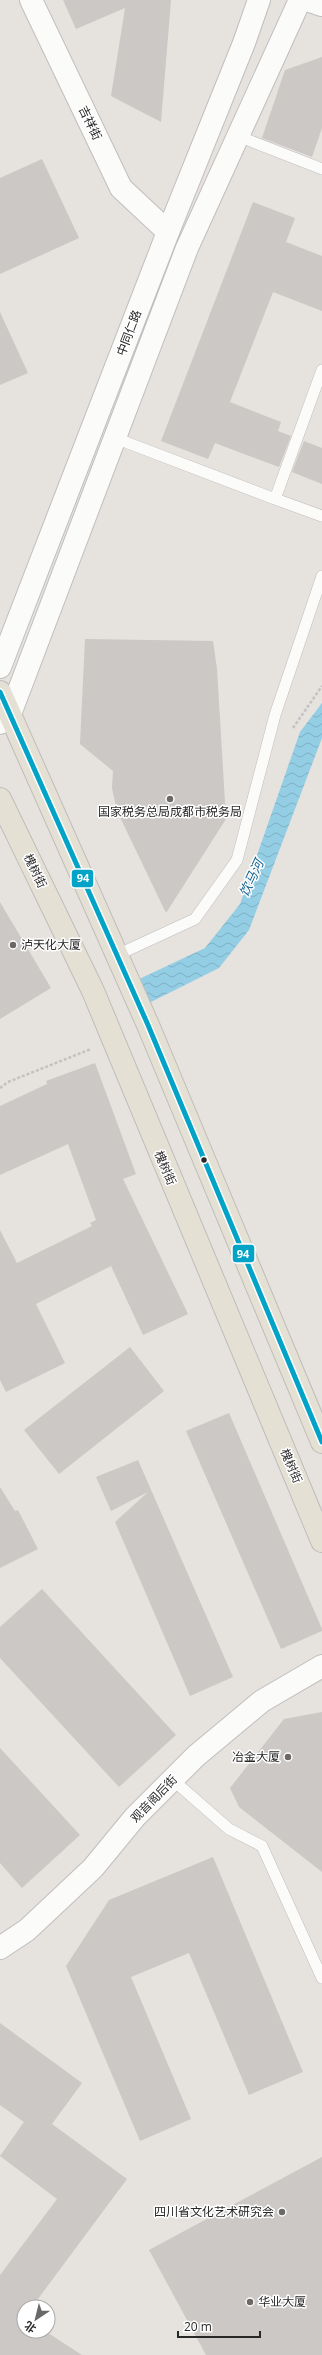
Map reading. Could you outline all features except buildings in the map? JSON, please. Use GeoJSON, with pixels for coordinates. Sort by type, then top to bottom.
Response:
{"type":"FeatureCollection","features":[{"type":"Feature","properties":{"kind":"main road"},"geometry":{"type":"LineString","coordinates":[[0,692],[5,719],[117,955],[322,1442]]}},
{"type":"Feature","properties":{"kind":"main road","name":"槐树街"},"geometry":{"type":"LineString","coordinates":[[0,799],[92,991],[322,1541]]}},
{"type":"Feature","properties":{"kind":"street","name":"吉祥街"},"geometry":{"type":"LineString","coordinates":[[31,0],[121,188],[168,232]]}},
{"type":"Feature","properties":{"kind":"street","name":"中同仁路"},"geometry":{"type":"LineString","coordinates":[[0,667],[168,232],[244,43],[259,0]]}},
{"type":"Feature","properties":{"kind":"street"},"geometry":{"type":"LineString","coordinates":[[5,719],[115,438],[187,248],[300,0]]}},
{"type":"Feature","properties":{"kind":"street"},"geometry":{"type":"LineString","coordinates":[[307,0],[322,4]]}},
{"type":"Feature","properties":{"kind":"street","name":"观音阁后街"},"geometry":{"type":"LineString","coordinates":[[0,1948],[28,1930],[93,1868],[135,1817],[196,1756],[262,1701],[322,1666]]}},
{"type":"Feature","properties":{"kind":"lane"},"geometry":{"type":"LineString","coordinates":[[238,136],[322,169]]}},
{"type":"Feature","properties":{"kind":"lane"},"geometry":{"type":"LineString","coordinates":[[275,500],[322,370]]}},
{"type":"Feature","properties":{"kind":"lane"},"geometry":{"type":"LineString","coordinates":[[115,438],[275,500],[322,516]]}},
{"type":"Feature","properties":{"kind":"lane"},"geometry":{"type":"LineString","coordinates":[[117,955],[195,919],[237,860],[275,715],[322,576]]}},
{"type":"Feature","properties":{"kind":"lane"},"geometry":{"type":"LineString","coordinates":[[173,1780],[229,1829],[262,1846],[322,1978]]}},
{"type":"Feature","properties":{"kind":"path"},"geometry":{"type":"LineString","coordinates":[[0,1088],[8,1082],[112,1041]]}},
{"type":"Feature","properties":{"kind":"water","name":"饮马河"},"geometry":{"type":"Polygon","coordinates":[[[322,703],[322,738],[249,930],[219,968],[147,1004],[135,981],[205,948],[240,904],[300,732],[322,703]]]}},
{"type":"Feature","properties":{"kind":"transit line","name":"94"},"geometry":{"type":"LineString","coordinates":[[0,692],[148,1025],[322,1442]]}},
{"type":"Feature","properties":{"kind":"place","name":"国家税务总局成都市税务局"},"geometry":{"type":"Point","coordinates":[170,799]}},
{"type":"Feature","properties":{"kind":"place","name":"泸天化大厦"},"geometry":{"type":"Point","coordinates":[13,945]}},
{"type":"Feature","properties":{"kind":"place","name":"冶金大厦"},"geometry":{"type":"Point","coordinates":[288,1757]}},
{"type":"Feature","properties":{"kind":"place","name":"四川省文化艺术研究会"},"geometry":{"type":"Point","coordinates":[282,2212]}},
{"type":"Feature","properties":{"kind":"place","name":"华业大厦"},"geometry":{"type":"Point","coordinates":[250,2302]}}]}
